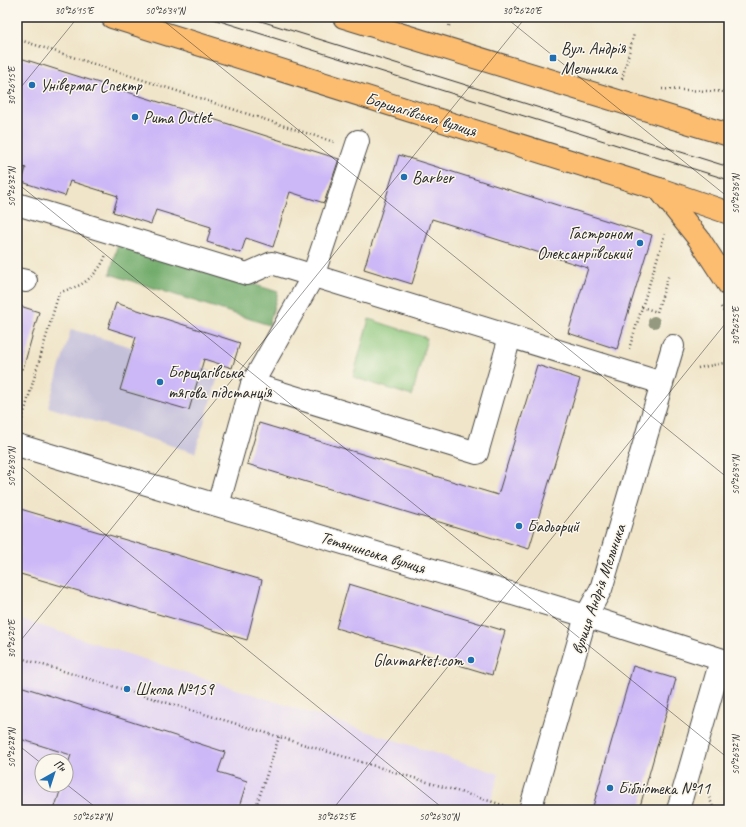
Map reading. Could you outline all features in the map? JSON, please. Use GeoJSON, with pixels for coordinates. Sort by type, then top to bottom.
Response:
{"type":"FeatureCollection","features":[{"type":"Feature","properties":{"kind":"main road","name":"Борщагівська вулиця"},"geometry":{"type":"LineString","coordinates":[[112,17],[659,189],[729,213]]}},
{"type":"Feature","properties":{"kind":"main road"},"geometry":{"type":"LineString","coordinates":[[344,17],[729,135]]}},
{"type":"Feature","properties":{"kind":"main road"},"geometry":{"type":"LineString","coordinates":[[700,126],[729,123]]}},
{"type":"Feature","properties":{"kind":"main road"},"geometry":{"type":"LineString","coordinates":[[659,189],[699,239],[724,294]]}},
{"type":"Feature","properties":{"kind":"street"},"geometry":{"type":"LineString","coordinates":[[218,505],[252,384],[313,276],[358,142]]}},
{"type":"Feature","properties":{"kind":"street"},"geometry":{"type":"LineString","coordinates":[[17,204],[247,274],[272,263],[662,383]]}},
{"type":"Feature","properties":{"kind":"street"},"geometry":{"type":"LineString","coordinates":[[252,384],[477,453],[510,337]]}},
{"type":"Feature","properties":{"kind":"street","name":"вулиця Андрія Мельника"},"geometry":{"type":"LineString","coordinates":[[530,810],[586,616],[601,589],[673,346]]}},
{"type":"Feature","properties":{"kind":"street","name":"Тетянинська вулиця"},"geometry":{"type":"LineString","coordinates":[[19,435],[218,505],[586,616],[725,661]]}},
{"type":"Feature","properties":{"kind":"street"},"geometry":{"type":"LineString","coordinates":[[678,810],[725,661]]}},
{"type":"Feature","properties":{"kind":"path"},"geometry":{"type":"LineString","coordinates":[[449,26],[452,17]]}},
{"type":"Feature","properties":{"kind":"path"},"geometry":{"type":"LineString","coordinates":[[622,79],[634,34]]}},
{"type":"Feature","properties":{"kind":"path"},"geometry":{"type":"LineString","coordinates":[[17,39],[344,145],[358,142]]}},
{"type":"Feature","properties":{"kind":"path"},"geometry":{"type":"LineString","coordinates":[[659,89],[729,92]]}},
{"type":"Feature","properties":{"kind":"path"},"geometry":{"type":"LineString","coordinates":[[622,371],[666,228]]}},
{"type":"Feature","properties":{"kind":"path"},"geometry":{"type":"LineString","coordinates":[[19,435],[59,293],[80,285],[97,271],[104,261],[112,233]]}},
{"type":"Feature","properties":{"kind":"path"},"geometry":{"type":"LineString","coordinates":[[642,307],[657,312],[669,274]]}},
{"type":"Feature","properties":{"kind":"path"},"geometry":{"type":"LineString","coordinates":[[724,294],[729,320]]}},
{"type":"Feature","properties":{"kind":"path"},"geometry":{"type":"LineString","coordinates":[[698,368],[729,362]]}},
{"type":"Feature","properties":{"kind":"path"},"geometry":{"type":"LineString","coordinates":[[17,656],[506,806]]}},
{"type":"Feature","properties":{"kind":"path"},"geometry":{"type":"LineString","coordinates":[[255,810],[279,737]]}},
{"type":"Feature","properties":{"kind":"shaded area"},"geometry":{"type":"Polygon","coordinates":[[[71,329],[219,373],[195,453],[48,407],[71,329]]]}},
{"type":"Feature","properties":{"kind":"shaded area","name":"Школа №159"},"geometry":{"type":"Polygon","coordinates":[[[17,618],[499,774],[488,810],[17,810],[17,618]]]}},
{"type":"Feature","properties":{"kind":"green space"},"geometry":{"type":"Polygon","coordinates":[[[118,242],[278,292],[269,325],[110,274],[118,242]]]}},
{"type":"Feature","properties":{"kind":"green space"},"geometry":{"type":"Polygon","coordinates":[[[369,319],[427,338],[412,396],[353,377],[369,319]]]}},
{"type":"Feature","properties":{"kind":"building"},"geometry":{"type":"Polygon","coordinates":[[[17,57],[339,159],[324,203],[290,192],[273,247],[246,238],[241,253],[207,242],[211,227],[156,210],[151,224],[113,212],[118,196],[70,181],[65,196],[22,182],[26,168],[17,165],[17,57]]]}},
{"type":"Feature","properties":{"kind":"building"},"geometry":{"type":"Polygon","coordinates":[[[399,155],[652,235],[617,349],[568,333],[588,268],[432,219],[412,284],[364,269],[399,155]]]}},
{"type":"Feature","properties":{"kind":"building"},"geometry":{"type":"Polygon","coordinates":[[[116,303],[240,343],[232,368],[204,359],[189,410],[120,390],[136,337],[108,328],[116,303]]]}},
{"type":"Feature","properties":{"kind":"building"},"geometry":{"type":"Polygon","coordinates":[[[17,305],[39,312],[23,369],[17,368],[17,305]]]}},
{"type":"Feature","properties":{"kind":"building"},"geometry":{"type":"Polygon","coordinates":[[[537,365],[580,379],[529,549],[247,464],[259,423],[498,495],[537,365]]]}},
{"type":"Feature","properties":{"kind":"building"},"geometry":{"type":"Polygon","coordinates":[[[17,508],[262,580],[247,640],[17,573],[17,508]]]}},
{"type":"Feature","properties":{"kind":"building"},"geometry":{"type":"Polygon","coordinates":[[[349,584],[505,631],[492,675],[336,628],[349,584]]]}},
{"type":"Feature","properties":{"kind":"building"},"geometry":{"type":"Polygon","coordinates":[[[633,666],[676,679],[639,810],[592,810],[633,666]]]}},
{"type":"Feature","properties":{"kind":"building"},"geometry":{"type":"Polygon","coordinates":[[[17,685],[225,752],[218,772],[247,781],[238,810],[121,810],[105,805],[103,810],[54,810],[59,793],[74,793],[74,753],[65,753],[17,738],[17,685]]]}},
{"type":"Feature","properties":{"kind":"tram line"},"geometry":{"type":"LineString","coordinates":[[207,17],[729,180]]}},
{"type":"Feature","properties":{"kind":"tram line"},"geometry":{"type":"LineString","coordinates":[[248,17],[729,167]]}},
{"type":"Feature","properties":{"kind":"place","name":"Вул. Андрія Мельника"},"geometry":{"type":"Point","coordinates":[553,58]}},
{"type":"Feature","properties":{"kind":"place","name":"Універмаг Спектр"},"geometry":{"type":"Point","coordinates":[32,85]}},
{"type":"Feature","properties":{"kind":"place","name":"Puma Outlet"},"geometry":{"type":"Point","coordinates":[135,117]}},
{"type":"Feature","properties":{"kind":"place","name":"Barber"},"geometry":{"type":"Point","coordinates":[404,177]}},
{"type":"Feature","properties":{"kind":"place","name":"Гастроном Олексанріївський"},"geometry":{"type":"Point","coordinates":[640,243]}},
{"type":"Feature","properties":{"kind":"place","name":"Борщагівська тягова підстанція"},"geometry":{"type":"Point","coordinates":[160,382]}},
{"type":"Feature","properties":{"kind":"place","name":"Бадьорий"},"geometry":{"type":"Point","coordinates":[519,526]}},
{"type":"Feature","properties":{"kind":"place","name":"Glavmarket.com"},"geometry":{"type":"Point","coordinates":[471,660]}},
{"type":"Feature","properties":{"kind":"place","name":"Школа №159"},"geometry":{"type":"Point","coordinates":[127,689]}},
{"type":"Feature","properties":{"kind":"place","name":"Бібліотека №11"},"geometry":{"type":"Point","coordinates":[610,788]}}]}
